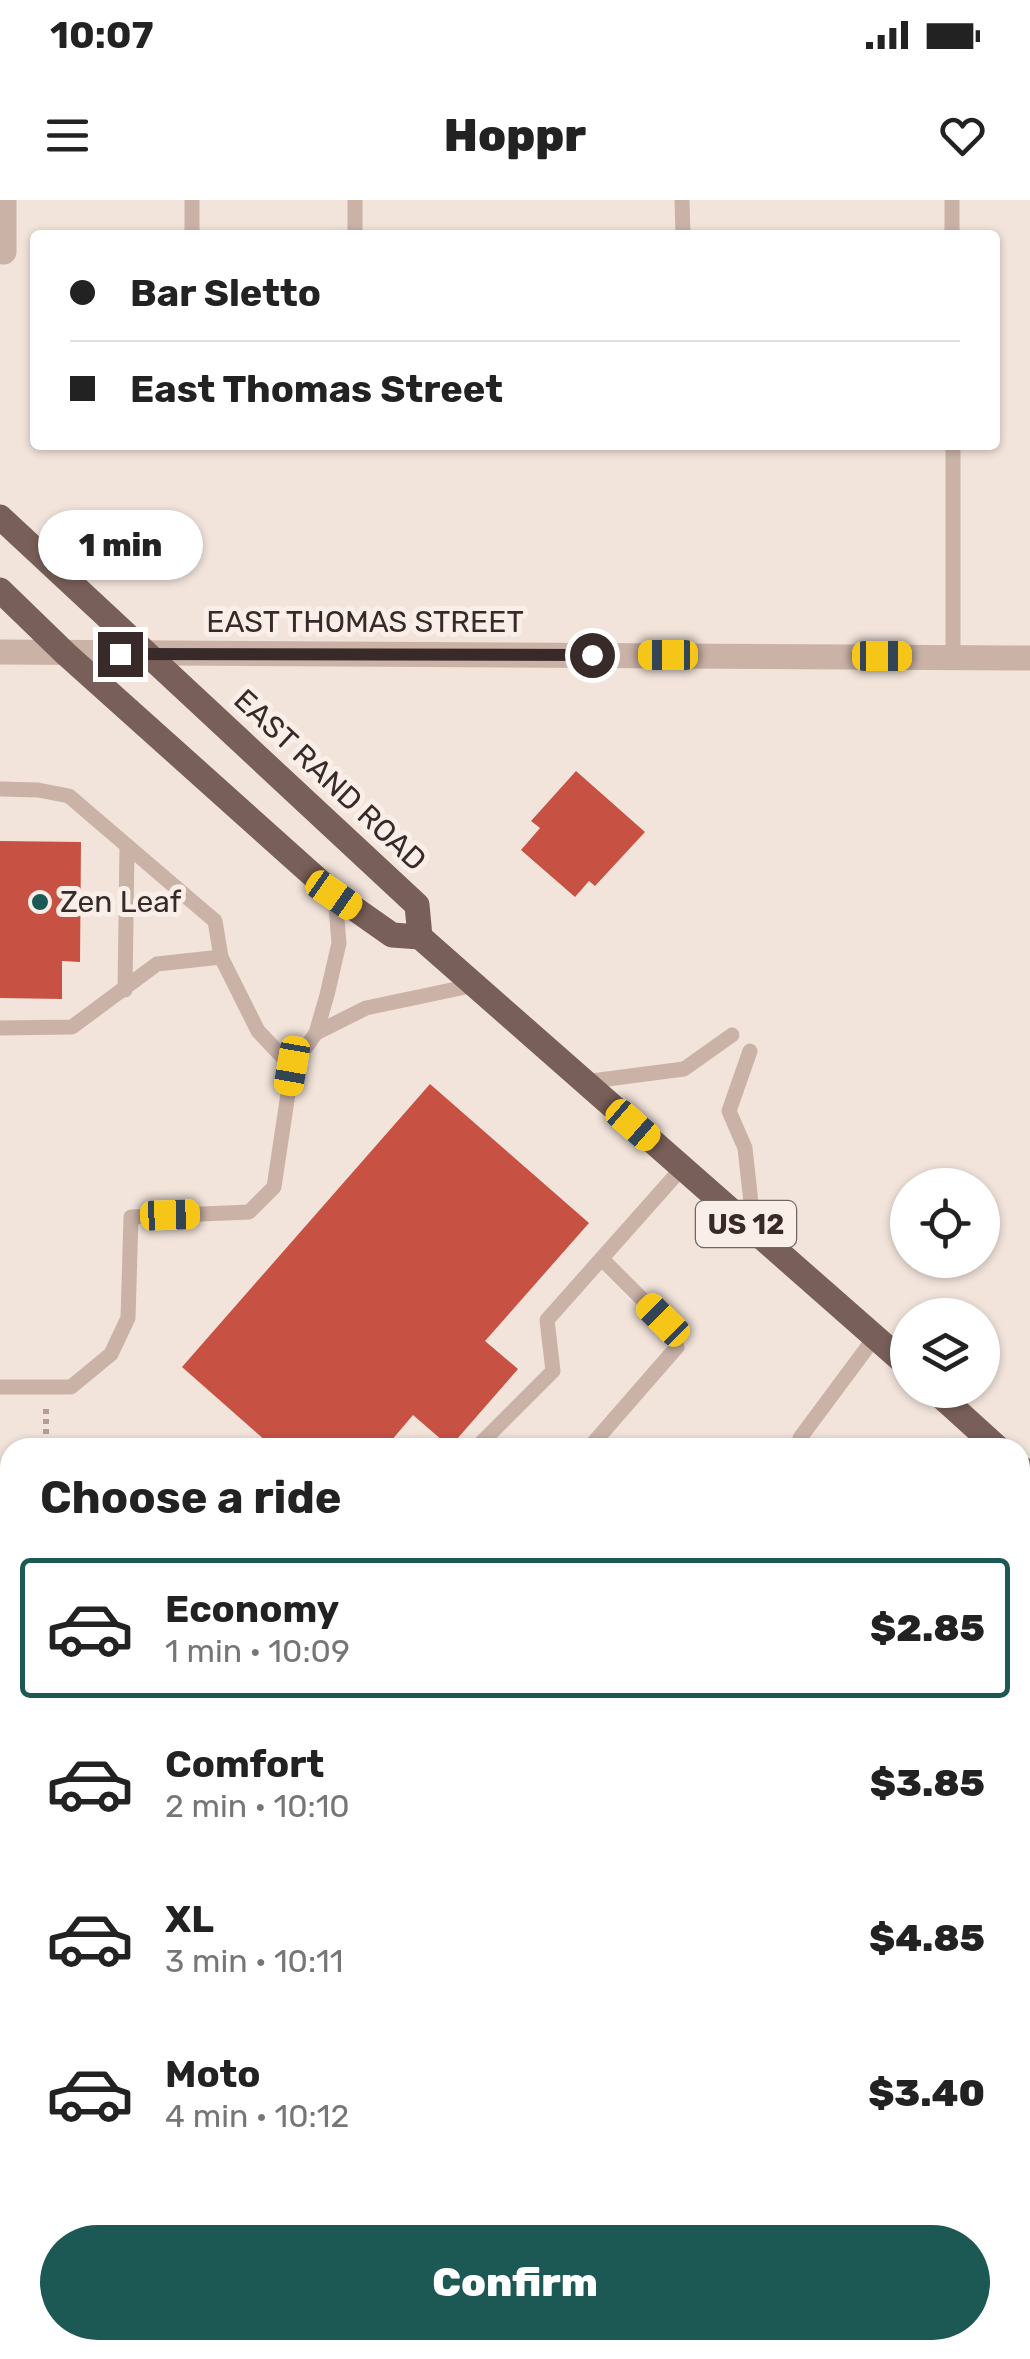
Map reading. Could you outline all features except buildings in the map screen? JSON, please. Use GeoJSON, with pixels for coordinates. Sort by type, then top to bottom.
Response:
{"type":"FeatureCollection","features":[{"type":"Feature","properties":{"kind":"main road","name":"EAST RAND ROAD"},"geometry":{"type":"LineString","coordinates":[[0,517],[417,905],[420,937]]}},
{"type":"Feature","properties":{"kind":"main road","name":"EAST RAND ROAD"},"geometry":{"type":"LineString","coordinates":[[0,590],[334,895],[392,935],[420,937],[890,1350]]}},
{"type":"Feature","properties":{"kind":"main road"},"geometry":{"type":"LineString","coordinates":[[954,1408],[987,1438]]}},
{"type":"Feature","properties":{"kind":"street"},"geometry":{"type":"LineString","coordinates":[[4,200],[4,252]]}},
{"type":"Feature","properties":{"kind":"street","name":"EAST THOMAS STREET"},"geometry":{"type":"LineString","coordinates":[[0,652],[1030,658]]}},
{"type":"Feature","properties":{"kind":"lane"},"geometry":{"type":"LineString","coordinates":[[192,200],[192,230]]}},
{"type":"Feature","properties":{"kind":"lane"},"geometry":{"type":"LineString","coordinates":[[355,200],[355,230]]}},
{"type":"Feature","properties":{"kind":"lane"},"geometry":{"type":"LineString","coordinates":[[682,200],[682,230]]}},
{"type":"Feature","properties":{"kind":"lane"},"geometry":{"type":"LineString","coordinates":[[952,200],[952,230]]}},
{"type":"Feature","properties":{"kind":"lane"},"geometry":{"type":"LineString","coordinates":[[952,450],[953,656]]}},
{"type":"Feature","properties":{"kind":"lane"},"geometry":{"type":"LineString","coordinates":[[0,789],[70,796],[215,921],[221,957],[258,1031],[292,1066]]}},
{"type":"Feature","properties":{"kind":"lane"},"geometry":{"type":"LineString","coordinates":[[125,990],[127,846]]}},
{"type":"Feature","properties":{"kind":"lane"},"geometry":{"type":"LineString","coordinates":[[0,1387],[71,1387],[111,1354],[128,1318],[131,1216],[249,1212],[274,1188],[292,1066],[316,1032],[338,943],[334,895]]}},
{"type":"Feature","properties":{"kind":"lane"},"geometry":{"type":"LineString","coordinates":[[0,1028],[72,1026],[158,964],[221,957]]}},
{"type":"Feature","properties":{"kind":"lane"},"geometry":{"type":"LineString","coordinates":[[316,1032],[366,1008],[475,985]]}},
{"type":"Feature","properties":{"kind":"lane"},"geometry":{"type":"LineString","coordinates":[[584,1082],[684,1069],[732,1035]]}},
{"type":"Feature","properties":{"kind":"lane"},"geometry":{"type":"LineString","coordinates":[[750,1051],[729,1110],[745,1148],[754,1230]]}},
{"type":"Feature","properties":{"kind":"lane"},"geometry":{"type":"LineString","coordinates":[[486,1438],[553,1371],[547,1320],[682,1168]]}},
{"type":"Feature","properties":{"kind":"lane"},"geometry":{"type":"LineString","coordinates":[[598,1438],[677,1347],[663,1320],[602,1259]]}},
{"type":"Feature","properties":{"kind":"lane"},"geometry":{"type":"LineString","coordinates":[[800,1438],[875,1337]]}},
{"type":"Feature","properties":{"kind":"path"},"geometry":{"type":"LineString","coordinates":[[46,1387],[46,1438]]}},
{"type":"Feature","properties":{"kind":"place","name":"Zen Leaf"},"geometry":{"type":"Point","coordinates":[40,902]}},
{"type":"Feature","properties":{"kind":"route"},"geometry":{"type":"LineString","coordinates":[[120,654],[592,655]]}}]}
